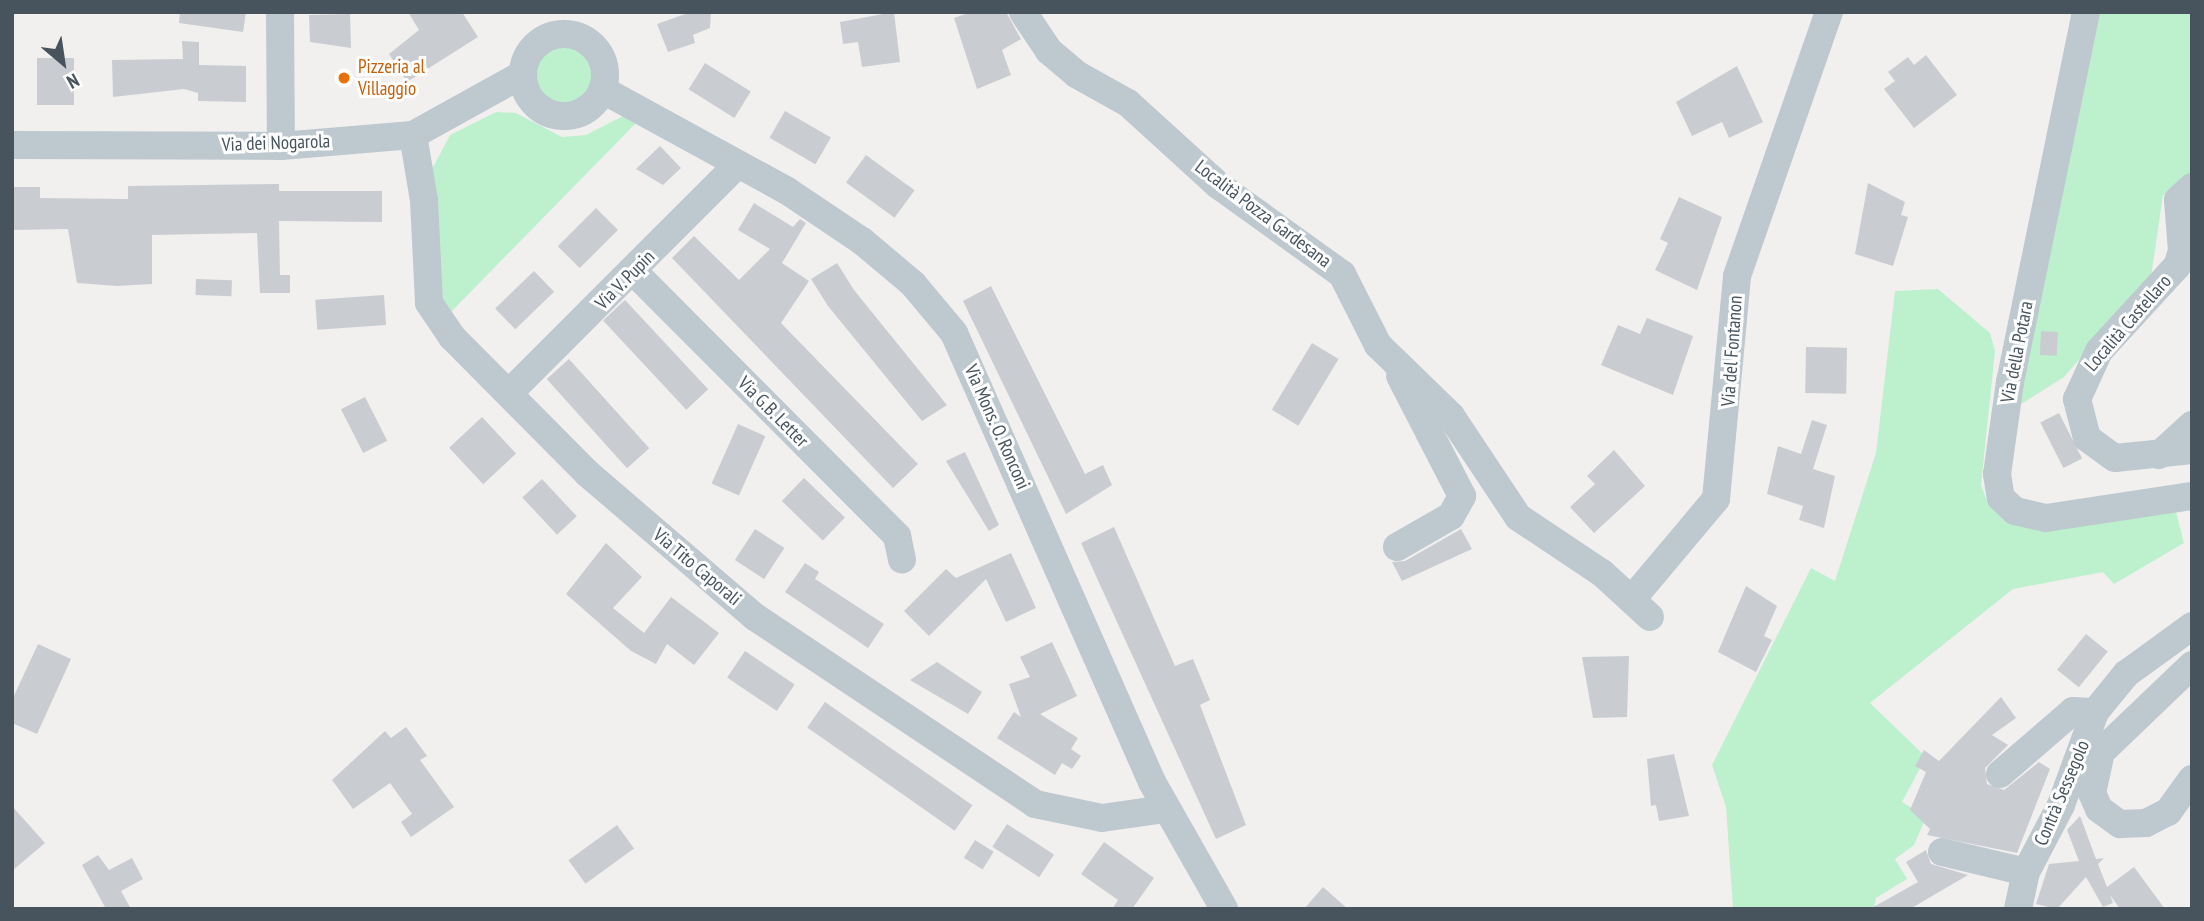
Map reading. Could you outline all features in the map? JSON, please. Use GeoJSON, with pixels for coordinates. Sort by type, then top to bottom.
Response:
{"type":"FeatureCollection","features":[{"type":"Feature","properties":{"kind":"street"},"geometry":{"type":"LineString","coordinates":[[280,12],[281,146]]}},
{"type":"Feature","properties":{"kind":"street","name":"Località Pozza Gardesana"},"geometry":{"type":"LineString","coordinates":[[1023,12],[1049,51],[1076,74],[1128,103],[1218,185],[1342,274],[1390,358],[1451,416],[1518,517],[1602,573],[1644,605]]}},
{"type":"Feature","properties":{"kind":"street","name":"Via del Fontanon"},"geometry":{"type":"LineString","coordinates":[[1644,605],[1716,499],[1737,276],[1829,12]]}},
{"type":"Feature","properties":{"kind":"street","name":"Via della Potara"},"geometry":{"type":"LineString","coordinates":[[2086,12],[2010,382],[1997,474],[2001,498],[2015,511],[2046,518],[2192,496]]}},
{"type":"Feature","properties":{"kind":"street"},"geometry":{"type":"LineString","coordinates":[[578,24],[601,57],[603,90],[584,111],[556,115],[532,101],[523,74],[540,42],[578,24]]}},
{"type":"Feature","properties":{"kind":"street","name":"Via dei Nogarola"},"geometry":{"type":"LineString","coordinates":[[12,145],[281,146],[413,135],[523,74]]}},
{"type":"Feature","properties":{"kind":"street","name":"Via Mons. O. Ronconi"},"geometry":{"type":"LineString","coordinates":[[603,90],[737,165],[862,241],[913,284],[954,333],[1165,809],[1224,909]]}},
{"type":"Feature","properties":{"kind":"street","name":"Via Tito Caporali"},"geometry":{"type":"LineString","coordinates":[[413,135],[425,200],[429,303],[452,337],[587,473],[755,617],[1035,804],[1102,818],[1165,809]]}},
{"type":"Feature","properties":{"kind":"street","name":"Via V. Pupin"},"geometry":{"type":"LineString","coordinates":[[509,393],[634,272],[737,165]]}},
{"type":"Feature","properties":{"kind":"street","name":"Località Castellaro"},"geometry":{"type":"LineString","coordinates":[[2192,187],[2178,200],[2182,251],[2177,266],[2099,351],[2077,399],[2080,427],[2098,448],[2115,458],[2192,450]]}},
{"type":"Feature","properties":{"kind":"street","name":"Via G.B. Letter"},"geometry":{"type":"LineString","coordinates":[[634,272],[897,537],[902,559]]}},
{"type":"Feature","properties":{"kind":"street"},"geometry":{"type":"LineString","coordinates":[[1390,358],[1462,496],[1451,516],[1397,547]]}},
{"type":"Feature","properties":{"kind":"street"},"geometry":{"type":"LineString","coordinates":[[2159,455],[2192,425]]}},
{"type":"Feature","properties":{"kind":"street","name":"Contrà Sessegolo"},"geometry":{"type":"LineString","coordinates":[[2018,909],[2026,872],[2061,805],[2095,712],[2126,674],[2192,626]]}},
{"type":"Feature","properties":{"kind":"street"},"geometry":{"type":"LineString","coordinates":[[2192,664],[2101,752],[2092,793],[2099,809],[2120,824],[2146,823],[2168,812],[2192,779]]}},
{"type":"Feature","properties":{"kind":"street","name":"Contrà Sessegolo"},"geometry":{"type":"LineString","coordinates":[[2000,774],[2073,711],[2095,712]]}},
{"type":"Feature","properties":{"kind":"street"},"geometry":{"type":"LineString","coordinates":[[1942,852],[2026,872]]}},
{"type":"Feature","properties":{"kind":"green space"},"geometry":{"type":"Polygon","coordinates":[[[2090,12],[2192,12],[2192,202],[2174,191],[2163,195],[2151,277],[2064,377],[2018,406],[2090,12]]]}},
{"type":"Feature","properties":{"kind":"green space"},"geometry":{"type":"Polygon","coordinates":[[[559,46],[571,46],[586,54],[594,69],[594,81],[586,96],[571,104],[559,104],[544,96],[536,81],[536,69],[544,54],[559,46]]]}},
{"type":"Feature","properties":{"kind":"green space"},"geometry":{"type":"Polygon","coordinates":[[[496,112],[516,113],[562,137],[586,135],[623,116],[637,122],[446,317],[439,307],[430,173],[450,135],[496,112]]]}},
{"type":"Feature","properties":{"kind":"green space"},"geometry":{"type":"Polygon","coordinates":[[[1938,289],[1990,333],[1995,351],[1981,485],[1988,504],[2011,522],[2174,504],[2184,543],[2114,584],[2103,572],[2013,589],[1870,703],[1926,757],[1902,802],[1926,817],[1914,845],[1895,859],[1907,879],[1876,898],[1874,909],[1733,909],[1726,807],[1712,765],[1811,568],[1835,581],[1876,453],[1895,291],[1938,289]]]}},
{"type":"Feature","properties":{"kind":"building"},"geometry":{"type":"Polygon","coordinates":[[[180,12],[246,12],[243,32],[179,23],[180,12]]]}},
{"type":"Feature","properties":{"kind":"building"},"geometry":{"type":"Polygon","coordinates":[[[408,12],[462,12],[478,37],[407,82],[389,54],[419,30],[408,12]]]}},
{"type":"Feature","properties":{"kind":"building"},"geometry":{"type":"Polygon","coordinates":[[[691,12],[711,12],[710,28],[693,35],[695,43],[668,52],[657,24],[691,12]]]}},
{"type":"Feature","properties":{"kind":"building"},"geometry":{"type":"Polygon","coordinates":[[[894,12],[900,62],[862,67],[858,42],[843,44],[840,22],[894,12]]]}},
{"type":"Feature","properties":{"kind":"building"},"geometry":{"type":"Polygon","coordinates":[[[971,12],[1006,12],[1021,39],[1002,50],[1011,75],[977,89],[954,18],[971,12]]]}},
{"type":"Feature","properties":{"kind":"building"},"geometry":{"type":"Polygon","coordinates":[[[350,14],[351,48],[310,42],[309,15],[350,14]]]}},
{"type":"Feature","properties":{"kind":"building"},"geometry":{"type":"Polygon","coordinates":[[[182,41],[199,42],[199,65],[246,66],[246,102],[198,101],[198,93],[184,89],[113,97],[112,60],[183,59],[182,41]]]}},
{"type":"Feature","properties":{"kind":"building"},"geometry":{"type":"Polygon","coordinates":[[[1926,55],[1957,95],[1914,128],[1884,89],[1895,81],[1888,72],[1908,57],[1914,65],[1926,55]]]}},
{"type":"Feature","properties":{"kind":"building"},"geometry":{"type":"Polygon","coordinates":[[[37,58],[74,58],[74,105],[37,105],[37,58]]]}},
{"type":"Feature","properties":{"kind":"building"},"geometry":{"type":"Polygon","coordinates":[[[705,63],[751,92],[734,118],[689,89],[705,63]]]}},
{"type":"Feature","properties":{"kind":"building"},"geometry":{"type":"Polygon","coordinates":[[[1737,66],[1763,122],[1729,138],[1722,122],[1692,136],[1676,102],[1737,66]]]}},
{"type":"Feature","properties":{"kind":"building"},"geometry":{"type":"Polygon","coordinates":[[[785,111],[831,138],[815,164],[770,138],[785,111]]]}},
{"type":"Feature","properties":{"kind":"building"},"geometry":{"type":"Polygon","coordinates":[[[660,146],[681,168],[663,185],[636,169],[660,146]]]}},
{"type":"Feature","properties":{"kind":"building"},"geometry":{"type":"Polygon","coordinates":[[[866,155],[915,190],[895,218],[846,183],[866,155]]]}},
{"type":"Feature","properties":{"kind":"building"},"geometry":{"type":"Polygon","coordinates":[[[1868,183],[1905,202],[1901,215],[1908,217],[1893,266],[1855,254],[1868,183]]]}},
{"type":"Feature","properties":{"kind":"building"},"geometry":{"type":"Polygon","coordinates":[[[279,184],[279,191],[382,191],[382,222],[279,221],[280,275],[290,275],[290,293],[260,293],[257,233],[152,235],[152,284],[117,286],[77,283],[68,229],[12,230],[12,187],[40,187],[40,198],[128,199],[128,186],[279,184]]]}},
{"type":"Feature","properties":{"kind":"building"},"geometry":{"type":"Polygon","coordinates":[[[1679,197],[1722,217],[1697,290],[1655,270],[1668,243],[1660,239],[1679,197]]]}},
{"type":"Feature","properties":{"kind":"building"},"geometry":{"type":"Polygon","coordinates":[[[754,203],[793,227],[800,219],[806,223],[782,263],[809,281],[781,323],[918,464],[893,488],[672,258],[694,236],[739,280],[770,249],[738,230],[754,203]]]}},
{"type":"Feature","properties":{"kind":"building"},"geometry":{"type":"Polygon","coordinates":[[[596,208],[618,230],[580,268],[558,246],[596,208]]]}},
{"type":"Feature","properties":{"kind":"building"},"geometry":{"type":"Polygon","coordinates":[[[837,263],[854,290],[947,405],[922,421],[828,306],[811,279],[837,263]]]}},
{"type":"Feature","properties":{"kind":"building"},"geometry":{"type":"Polygon","coordinates":[[[534,271],[554,292],[515,329],[495,309],[534,271]]]}},
{"type":"Feature","properties":{"kind":"building"},"geometry":{"type":"Polygon","coordinates":[[[196,279],[232,280],[231,296],[195,295],[196,279]]]}},
{"type":"Feature","properties":{"kind":"building"},"geometry":{"type":"Polygon","coordinates":[[[991,286],[1085,474],[1103,465],[1112,485],[1066,514],[963,301],[991,286]]]}},
{"type":"Feature","properties":{"kind":"building"},"geometry":{"type":"Polygon","coordinates":[[[384,295],[386,325],[317,330],[315,300],[384,295]]]}},
{"type":"Feature","properties":{"kind":"building"},"geometry":{"type":"Polygon","coordinates":[[[625,300],[708,389],[686,410],[603,320],[625,300]]]}},
{"type":"Feature","properties":{"kind":"building"},"geometry":{"type":"Polygon","coordinates":[[[1647,318],[1693,336],[1673,395],[1601,365],[1618,325],[1640,334],[1647,318]]]}},
{"type":"Feature","properties":{"kind":"building"},"geometry":{"type":"Polygon","coordinates":[[[2041,331],[2058,332],[2057,356],[2040,355],[2041,331]]]}},
{"type":"Feature","properties":{"kind":"building"},"geometry":{"type":"Polygon","coordinates":[[[1312,343],[1339,359],[1298,426],[1272,410],[1312,343]]]}},
{"type":"Feature","properties":{"kind":"building"},"geometry":{"type":"Polygon","coordinates":[[[1806,347],[1847,348],[1846,394],[1805,393],[1806,347]]]}},
{"type":"Feature","properties":{"kind":"building"},"geometry":{"type":"Polygon","coordinates":[[[569,359],[649,448],[627,468],[547,379],[569,359]]]}},
{"type":"Feature","properties":{"kind":"building"},"geometry":{"type":"Polygon","coordinates":[[[365,397],[387,441],[363,453],[341,409],[365,397]]]}},
{"type":"Feature","properties":{"kind":"building"},"geometry":{"type":"Polygon","coordinates":[[[2059,413],[2082,458],[2063,468],[2040,423],[2059,413]]]}},
{"type":"Feature","properties":{"kind":"building"},"geometry":{"type":"Polygon","coordinates":[[[482,417],[516,454],[483,484],[449,448],[482,417]]]}},
{"type":"Feature","properties":{"kind":"building"},"geometry":{"type":"Polygon","coordinates":[[[1812,420],[1827,425],[1813,469],[1835,476],[1824,528],[1799,520],[1803,506],[1767,494],[1778,446],[1801,454],[1812,420]]]}},
{"type":"Feature","properties":{"kind":"building"},"geometry":{"type":"Polygon","coordinates":[[[738,424],[765,436],[739,496],[712,483],[738,424]]]}},
{"type":"Feature","properties":{"kind":"building"},"geometry":{"type":"Polygon","coordinates":[[[1614,450],[1645,486],[1594,533],[1570,507],[1595,484],[1587,476],[1614,450]]]}},
{"type":"Feature","properties":{"kind":"building"},"geometry":{"type":"Polygon","coordinates":[[[965,452],[999,525],[989,531],[946,461],[965,452]]]}},
{"type":"Feature","properties":{"kind":"building"},"geometry":{"type":"Polygon","coordinates":[[[804,478],[845,518],[823,541],[782,501],[804,478]]]}},
{"type":"Feature","properties":{"kind":"building"},"geometry":{"type":"Polygon","coordinates":[[[542,479],[577,516],[557,535],[522,497],[542,479]]]}},
{"type":"Feature","properties":{"kind":"building"},"geometry":{"type":"Polygon","coordinates":[[[1114,527],[1175,666],[1193,659],[1210,700],[1200,705],[1246,825],[1216,839],[1081,543],[1114,527]]]}},
{"type":"Feature","properties":{"kind":"building"},"geometry":{"type":"Polygon","coordinates":[[[755,529],[784,548],[764,579],[735,560],[755,529]]]}},
{"type":"Feature","properties":{"kind":"building"},"geometry":{"type":"Polygon","coordinates":[[[1461,529],[1472,549],[1402,581],[1392,562],[1405,561],[1461,529]]]}},
{"type":"Feature","properties":{"kind":"building"},"geometry":{"type":"Polygon","coordinates":[[[606,543],[642,577],[613,608],[644,633],[671,597],[719,633],[694,665],[667,644],[656,664],[631,651],[566,594],[606,543]]]}},
{"type":"Feature","properties":{"kind":"building"},"geometry":{"type":"Polygon","coordinates":[[[1011,553],[1036,608],[1006,622],[986,579],[929,636],[904,611],[946,569],[956,578],[1011,553]]]}},
{"type":"Feature","properties":{"kind":"building"},"geometry":{"type":"Polygon","coordinates":[[[805,563],[819,572],[815,579],[884,624],[868,648],[785,592],[805,563]]]}},
{"type":"Feature","properties":{"kind":"building"},"geometry":{"type":"Polygon","coordinates":[[[1746,586],[1777,606],[1764,636],[1772,640],[1756,672],[1718,652],[1746,586]]]}},
{"type":"Feature","properties":{"kind":"building"},"geometry":{"type":"Polygon","coordinates":[[[2086,634],[2108,652],[2079,687],[2057,670],[2086,634]]]}},
{"type":"Feature","properties":{"kind":"building"},"geometry":{"type":"Polygon","coordinates":[[[1052,642],[1077,696],[1040,714],[1078,738],[1071,749],[1081,756],[1072,769],[1062,763],[1055,775],[997,738],[1014,712],[1021,717],[1009,684],[1030,677],[1020,657],[1052,642]]]}},
{"type":"Feature","properties":{"kind":"building"},"geometry":{"type":"Polygon","coordinates":[[[38,644],[71,659],[37,734],[12,723],[12,700],[38,644]]]}},
{"type":"Feature","properties":{"kind":"building"},"geometry":{"type":"Polygon","coordinates":[[[745,651],[795,685],[777,711],[727,678],[745,651]]]}},
{"type":"Feature","properties":{"kind":"building"},"geometry":{"type":"Polygon","coordinates":[[[1629,656],[1627,717],[1593,718],[1582,657],[1629,656]]]}},
{"type":"Feature","properties":{"kind":"building"},"geometry":{"type":"Polygon","coordinates":[[[937,662],[982,692],[968,714],[910,680],[937,662]]]}},
{"type":"Feature","properties":{"kind":"building"},"geometry":{"type":"Polygon","coordinates":[[[2001,697],[2016,718],[1992,735],[2008,745],[1985,768],[1987,784],[2004,790],[2039,762],[2050,769],[2017,853],[1927,835],[1930,829],[1910,810],[1926,772],[1915,766],[1924,750],[1939,761],[2001,697]]]}},
{"type":"Feature","properties":{"kind":"building"},"geometry":{"type":"Polygon","coordinates":[[[825,702],[972,805],[955,831],[807,727],[825,702]]]}},
{"type":"Feature","properties":{"kind":"building"},"geometry":{"type":"Polygon","coordinates":[[[406,727],[427,756],[420,760],[454,807],[411,837],[401,822],[412,814],[390,783],[353,809],[332,780],[385,731],[391,738],[406,727]]]}},
{"type":"Feature","properties":{"kind":"building"},"geometry":{"type":"Polygon","coordinates":[[[1674,754],[1689,816],[1659,821],[1656,805],[1651,806],[1647,759],[1674,754]]]}},
{"type":"Feature","properties":{"kind":"building"},"geometry":{"type":"Polygon","coordinates":[[[12,806],[45,843],[12,871],[12,806]]]}},
{"type":"Feature","properties":{"kind":"building"},"geometry":{"type":"Polygon","coordinates":[[[2080,816],[2096,859],[2104,858],[2098,864],[2107,887],[2134,867],[2165,909],[2120,909],[2110,895],[2113,903],[2103,907],[2086,877],[2057,909],[2036,904],[2049,864],[2079,861],[2067,830],[2080,816]]]}},
{"type":"Feature","properties":{"kind":"building"},"geometry":{"type":"Polygon","coordinates":[[[1007,824],[1054,854],[1039,877],[992,847],[1007,824]]]}},
{"type":"Feature","properties":{"kind":"building"},"geometry":{"type":"Polygon","coordinates":[[[617,825],[634,848],[586,884],[568,860],[617,825]]]}},
{"type":"Feature","properties":{"kind":"building"},"geometry":{"type":"Polygon","coordinates":[[[975,840],[994,852],[983,869],[964,858],[975,840]]]}},
{"type":"Feature","properties":{"kind":"building"},"geometry":{"type":"Polygon","coordinates":[[[1104,842],[1154,878],[1132,909],[1112,909],[1118,900],[1081,874],[1104,842]]]}},
{"type":"Feature","properties":{"kind":"building"},"geometry":{"type":"Polygon","coordinates":[[[1926,850],[1931,864],[1968,875],[1910,909],[1870,909],[1918,882],[1906,862],[1926,850]]]}},
{"type":"Feature","properties":{"kind":"building"},"geometry":{"type":"Polygon","coordinates":[[[98,855],[109,870],[132,858],[143,879],[121,891],[131,909],[106,909],[82,865],[98,855]]]}},
{"type":"Feature","properties":{"kind":"building"},"geometry":{"type":"Polygon","coordinates":[[[1323,887],[1348,909],[1304,909],[1323,887]]]}},
{"type":"Feature","properties":{"kind":"place","name":"Pizzeria al Villaggio"},"geometry":{"type":"Point","coordinates":[344,78]}}]}
